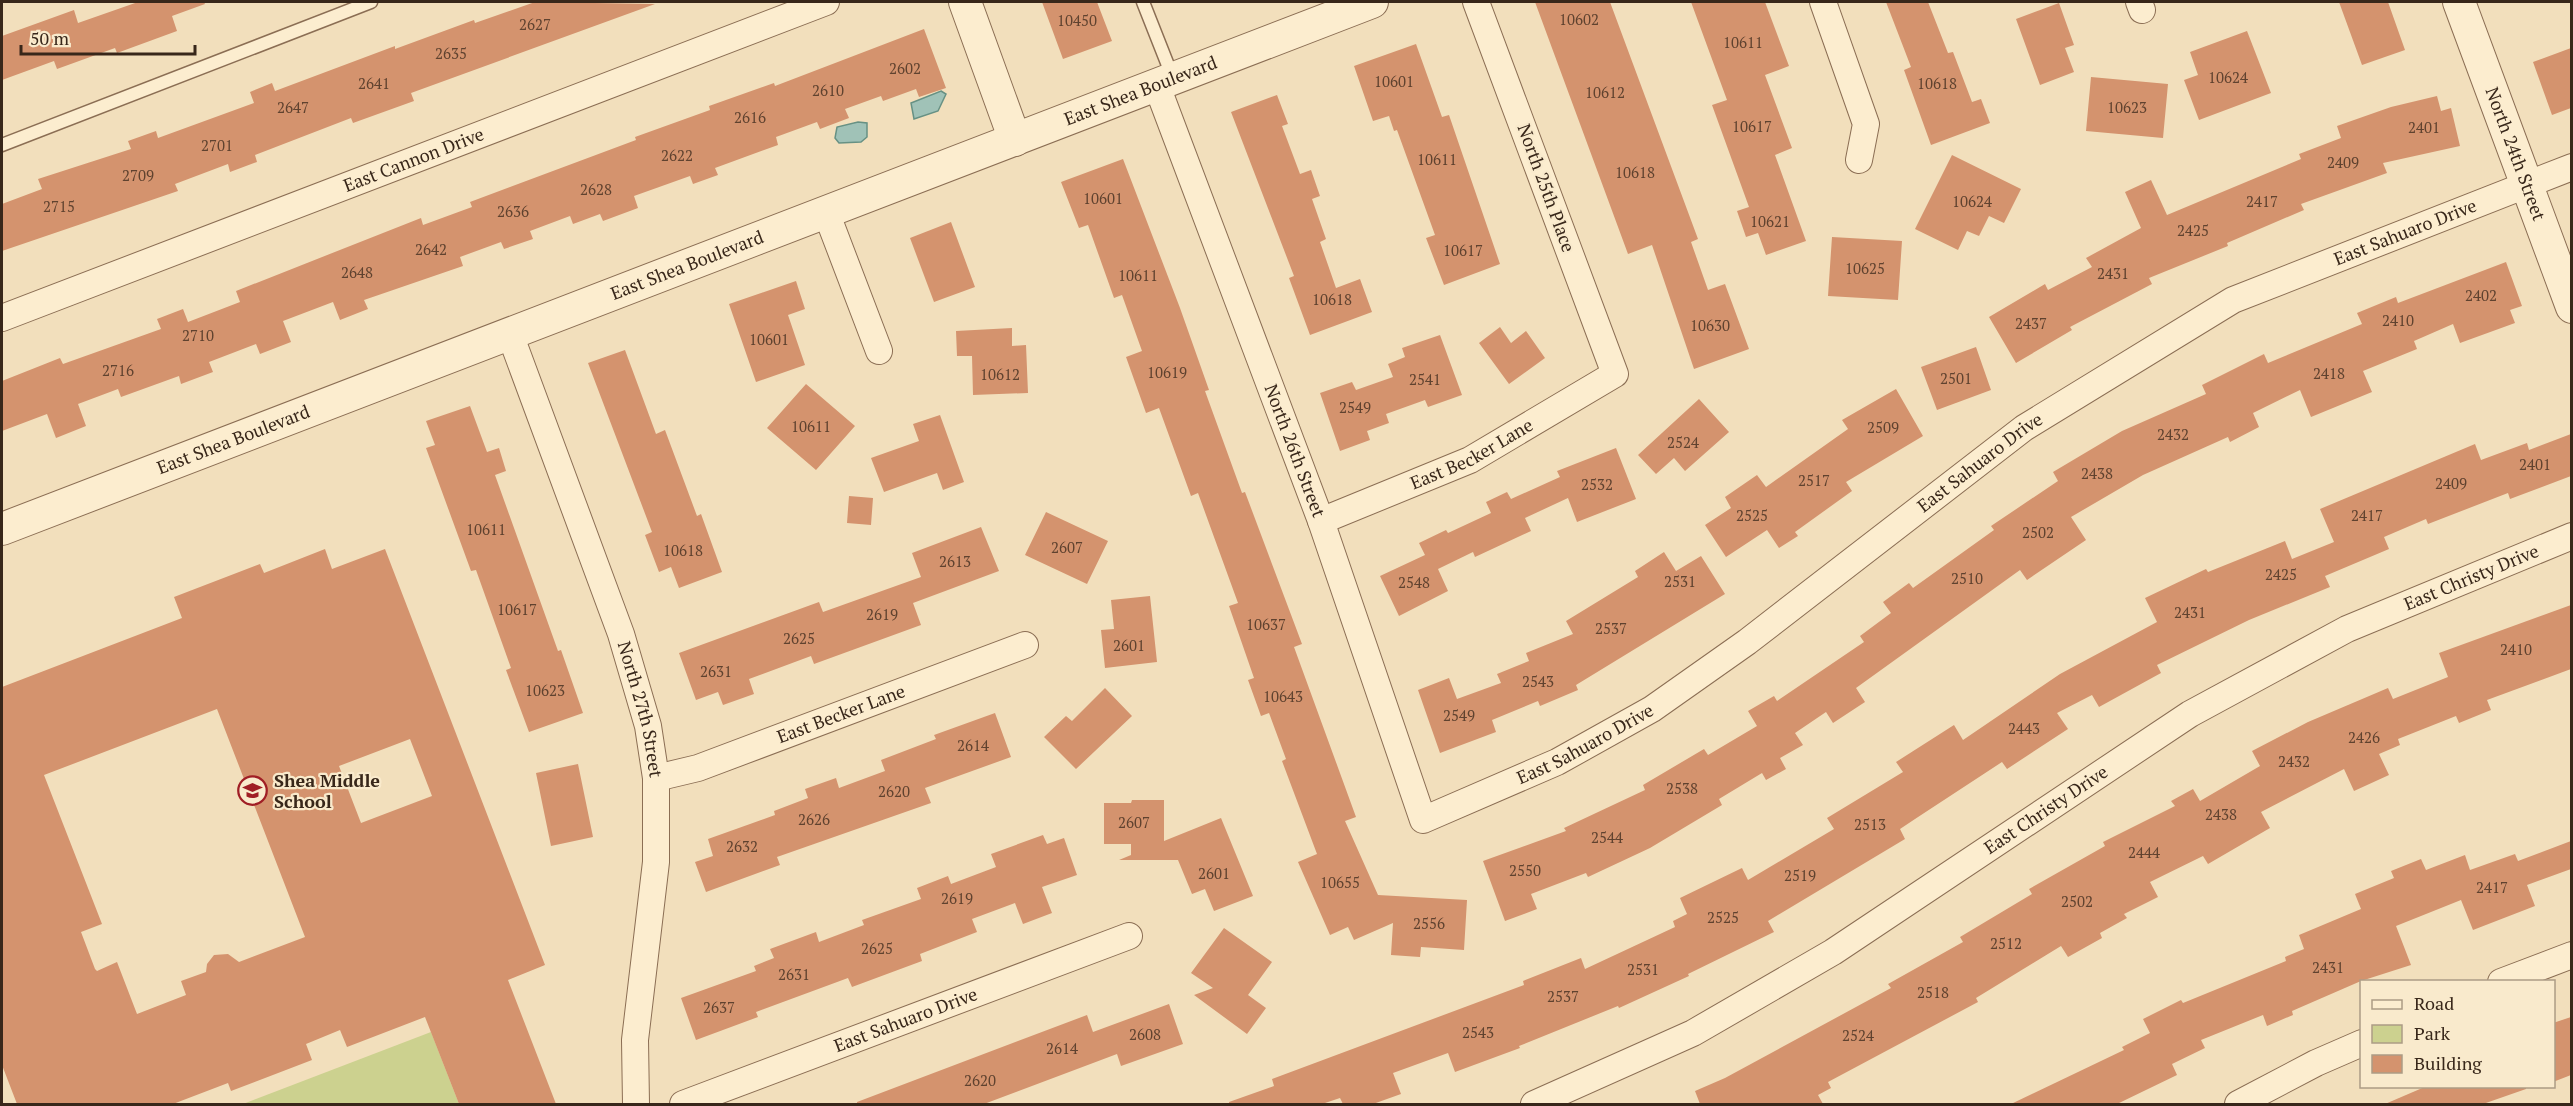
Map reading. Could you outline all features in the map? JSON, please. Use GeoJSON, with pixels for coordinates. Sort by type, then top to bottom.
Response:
{"type":"FeatureCollection","features":[{"type":"Feature","properties":{"kind":"street","name":"East Cannon Drive"},"geometry":{"type":"LineString","coordinates":[[2,318],[826,2]]}},
{"type":"Feature","properties":{"kind":"street"},"geometry":{"type":"LineString","coordinates":[[965,2],[1015,140]]}},
{"type":"Feature","properties":{"kind":"street","name":"East Shea Boulevard"},"geometry":{"type":"LineString","coordinates":[[2,529],[1166,83],[1332,9],[1372,2]]}},
{"type":"Feature","properties":{"kind":"street","name":"North 25th Place"},"geometry":{"type":"LineString","coordinates":[[1476,2],[1615,374]]}},
{"type":"Feature","properties":{"kind":"street"},"geometry":{"type":"LineString","coordinates":[[1823,2],[1866,124],[1859,160]]}},
{"type":"Feature","properties":{"kind":"street","name":"North 24th Street"},"geometry":{"type":"LineString","coordinates":[[2459,2],[2571,307]]}},
{"type":"Feature","properties":{"kind":"street","name":"North 26th Street"},"geometry":{"type":"LineString","coordinates":[[1166,83],[1321,521],[1423,820]]}},
{"type":"Feature","properties":{"kind":"street","name":"East Sahuaro Drive"},"geometry":{"type":"LineString","coordinates":[[1423,820],[1557,762],[1652,708],[1747,642],[2024,428],[2233,300],[2571,167]]}},
{"type":"Feature","properties":{"kind":"street"},"geometry":{"type":"LineString","coordinates":[[826,212],[879,351]]}},
{"type":"Feature","properties":{"kind":"street","name":"North 27th Street"},"geometry":{"type":"LineString","coordinates":[[510,334],[633,671],[648,726],[656,778],[656,862],[635,1040],[636,1104]]}},
{"type":"Feature","properties":{"kind":"street","name":"East Becker Lane"},"geometry":{"type":"LineString","coordinates":[[1321,521],[1470,460],[1615,374]]}},
{"type":"Feature","properties":{"kind":"street","name":"East Christy Drive"},"geometry":{"type":"LineString","coordinates":[[1534,1104],[1693,1033],[1833,952],[2190,714],[2347,629],[2571,536]]}},
{"type":"Feature","properties":{"kind":"street","name":"East Becker Lane"},"geometry":{"type":"LineString","coordinates":[[656,778],[698,768],[1025,645]]}},
{"type":"Feature","properties":{"kind":"street","name":"East Sahuaro Drive"},"geometry":{"type":"LineString","coordinates":[[683,1104],[1129,936]]}},
{"type":"Feature","properties":{"kind":"street"},"geometry":{"type":"LineString","coordinates":[[2504,980],[2571,956]]}},
{"type":"Feature","properties":{"kind":"street"},"geometry":{"type":"LineString","coordinates":[[2238,1104],[2316,1063],[2360,1043]]}},
{"type":"Feature","properties":{"kind":"lane"},"geometry":{"type":"LineString","coordinates":[[2,146],[371,2]]}},
{"type":"Feature","properties":{"kind":"lane"},"geometry":{"type":"LineString","coordinates":[[1143,2],[1166,83]]}},
{"type":"Feature","properties":{"kind":"green space"},"geometry":{"type":"Polygon","coordinates":[[[431,1032],[459,1104],[243,1104],[431,1032]]]}},
{"type":"Feature","properties":{"kind":"water"},"geometry":{"type":"Polygon","coordinates":[[[941,91],[946,94],[938,111],[914,119],[911,103],[941,91]]]}},
{"type":"Feature","properties":{"kind":"water"},"geometry":{"type":"Polygon","coordinates":[[[858,122],[867,123],[867,137],[861,142],[839,143],[835,138],[837,127],[858,122]]]}},
{"type":"Feature","properties":{"kind":"building"},"geometry":{"type":"Polygon","coordinates":[[[138,2],[204,2],[205,4],[172,16],[177,31],[117,53],[115,48],[57,69],[54,61],[2,80],[2,36],[74,10],[78,23],[138,2]]]}},
{"type":"Feature","properties":{"kind":"building"},"geometry":{"type":"Polygon","coordinates":[[[535,2],[655,4],[411,93],[414,101],[353,123],[351,118],[255,155],[257,162],[230,172],[228,164],[175,184],[178,191],[2,251],[2,204],[42,189],[38,179],[131,149],[128,141],[156,131],[158,138],[254,103],[250,92],[272,83],[275,91],[395,46],[395,49],[474,20],[475,23],[535,2]]]}},
{"type":"Feature","properties":{"kind":"building"},"geometry":{"type":"Polygon","coordinates":[[[1042,2],[1097,2],[1112,41],[1063,59],[1042,2]]]}},
{"type":"Feature","properties":{"kind":"building"},"geometry":{"type":"Polygon","coordinates":[[[1535,2],[1610,2],[1698,239],[1691,242],[1708,290],[1725,284],[1749,349],[1694,369],[1652,245],[1628,254],[1535,2]]]}},
{"type":"Feature","properties":{"kind":"building"},"geometry":{"type":"Polygon","coordinates":[[[1691,2],[1765,2],[1789,66],[1765,75],[1792,148],[1775,155],[1806,241],[1766,255],[1758,233],[1746,237],[1737,211],[1749,207],[1712,105],[1727,100],[1691,2]]]}},
{"type":"Feature","properties":{"kind":"building"},"geometry":{"type":"Polygon","coordinates":[[[1886,2],[1928,2],[1948,53],[1953,52],[1972,102],[1981,99],[1990,123],[1931,145],[1904,70],[1911,67],[1886,2]]]}},
{"type":"Feature","properties":{"kind":"building"},"geometry":{"type":"Polygon","coordinates":[[[2339,2],[2388,2],[2405,50],[2362,65],[2339,2]]]}},
{"type":"Feature","properties":{"kind":"building"},"geometry":{"type":"Polygon","coordinates":[[[2059,3],[2074,45],[2065,48],[2074,72],[2040,85],[2016,19],[2059,3]]]}},
{"type":"Feature","properties":{"kind":"building"},"geometry":{"type":"Polygon","coordinates":[[[924,29],[946,88],[919,97],[916,89],[883,101],[881,96],[845,109],[849,118],[820,129],[817,122],[776,137],[778,145],[715,168],[718,175],[693,184],[690,176],[634,196],[638,208],[603,221],[600,214],[573,224],[570,216],[530,231],[533,239],[504,249],[501,242],[460,257],[463,266],[364,300],[368,309],[340,320],[333,302],[283,321],[291,342],[260,354],[256,344],[209,362],[213,372],[181,384],[179,376],[121,397],[118,389],[78,404],[86,426],[56,438],[47,414],[2,431],[2,381],[60,358],[63,364],[161,329],[157,319],[183,309],[188,322],[240,302],[236,291],[421,218],[423,225],[472,207],[470,202],[636,140],[635,137],[710,110],[709,106],[774,83],[775,86],[924,29]]]}},
{"type":"Feature","properties":{"kind":"building"},"geometry":{"type":"Polygon","coordinates":[[[2247,31],[2271,93],[2199,120],[2184,80],[2198,75],[2190,52],[2247,31]]]}},
{"type":"Feature","properties":{"kind":"building"},"geometry":{"type":"Polygon","coordinates":[[[1416,44],[1442,117],[1449,115],[1500,264],[1444,285],[1426,238],[1435,235],[1397,130],[1394,131],[1389,116],[1373,121],[1354,66],[1416,44]]]}},
{"type":"Feature","properties":{"kind":"building"},"geometry":{"type":"Polygon","coordinates":[[[2571,48],[2571,108],[2552,115],[2533,62],[2571,48]]]}},
{"type":"Feature","properties":{"kind":"building"},"geometry":{"type":"Polygon","coordinates":[[[2091,77],[2168,84],[2163,138],[2086,131],[2091,77]]]}},
{"type":"Feature","properties":{"kind":"building"},"geometry":{"type":"Polygon","coordinates":[[[1277,95],[1288,124],[1282,126],[1300,174],[1311,170],[1320,196],[1312,199],[1326,239],[1320,242],[1336,288],[1360,279],[1372,312],[1310,335],[1289,278],[1294,276],[1231,112],[1277,95]]]}},
{"type":"Feature","properties":{"kind":"building"},"geometry":{"type":"Polygon","coordinates":[[[2437,96],[2441,111],[2451,108],[2460,146],[2383,163],[2387,173],[2301,204],[2304,210],[2227,243],[2228,246],[2149,278],[2152,284],[2070,327],[2072,330],[2016,363],[1989,317],[2045,284],[2048,290],[2092,267],[2086,258],[2141,228],[2125,192],[2151,180],[2167,215],[2301,159],[2299,154],[2341,138],[2337,126],[2391,107],[2437,96]]]}},
{"type":"Feature","properties":{"kind":"building"},"geometry":{"type":"Polygon","coordinates":[[[1952,155],[2021,189],[2004,223],[1989,216],[1979,236],[1967,231],[1958,250],[1915,229],[1952,155]]]}},
{"type":"Feature","properties":{"kind":"building"},"geometry":{"type":"Polygon","coordinates":[[[1123,159],[1180,308],[1209,390],[1205,391],[1242,493],[1245,492],[1302,644],[1294,647],[1356,817],[1345,821],[1378,895],[1467,900],[1464,950],[1421,947],[1420,957],[1391,955],[1393,923],[1354,940],[1348,927],[1330,935],[1298,862],[1317,854],[1282,761],[1286,759],[1269,713],[1261,716],[1248,680],[1254,678],[1229,606],[1238,603],[1198,493],[1191,496],[1159,408],[1146,413],[1126,357],[1142,351],[1122,295],[1114,298],[1088,225],[1079,228],[1061,182],[1123,159]]]}},
{"type":"Feature","properties":{"kind":"building"},"geometry":{"type":"Polygon","coordinates":[[[951,222],[975,287],[934,302],[910,238],[951,222]]]}},
{"type":"Feature","properties":{"kind":"building"},"geometry":{"type":"Polygon","coordinates":[[[1832,237],[1902,241],[1898,300],[1828,296],[1832,237]]]}},
{"type":"Feature","properties":{"kind":"building"},"geometry":{"type":"Polygon","coordinates":[[[2506,262],[2522,306],[2510,310],[2515,323],[2460,343],[2453,324],[2414,341],[2417,349],[2363,371],[2372,392],[2311,417],[2300,390],[2253,413],[2259,427],[2230,442],[2228,437],[2143,475],[2071,517],[2086,540],[2027,580],[2020,570],[1856,688],[1865,702],[1833,723],[1826,712],[1795,733],[1803,745],[1780,758],[1786,769],[1766,780],[1762,773],[1719,799],[1722,805],[1650,848],[1588,877],[1586,873],[1531,894],[1537,909],[1505,921],[1483,861],[1566,831],[1564,828],[1645,790],[1643,785],[1704,749],[1708,755],[1757,726],[1748,711],[1774,696],[1777,701],[1864,642],[1860,636],[1891,613],[1883,602],[1909,583],[1913,588],[1994,530],[1991,526],[2058,481],[2053,472],[2122,431],[2206,394],[2202,385],[2264,354],[2268,363],[2362,324],[2357,313],[2396,297],[2398,303],[2506,262]]]}},
{"type":"Feature","properties":{"kind":"building"},"geometry":{"type":"Polygon","coordinates":[[[796,281],[805,309],[788,315],[805,365],[756,382],[729,304],[796,281]]]}},
{"type":"Feature","properties":{"kind":"building"},"geometry":{"type":"Polygon","coordinates":[[[1500,327],[1511,343],[1526,331],[1545,358],[1509,384],[1479,343],[1500,327]]]}},
{"type":"Feature","properties":{"kind":"building"},"geometry":{"type":"Polygon","coordinates":[[[1012,328],[1012,346],[1026,345],[1028,393],[973,395],[972,356],[957,356],[956,331],[1012,328]]]}},
{"type":"Feature","properties":{"kind":"building"},"geometry":{"type":"Polygon","coordinates":[[[1440,335],[1462,395],[1428,407],[1425,400],[1386,414],[1389,423],[1367,431],[1370,440],[1340,451],[1320,393],[1352,382],[1356,390],[1393,377],[1388,364],[1405,357],[1402,348],[1440,335]]]}},
{"type":"Feature","properties":{"kind":"building"},"geometry":{"type":"Polygon","coordinates":[[[1976,347],[1991,390],[1937,410],[1921,367],[1976,347]]]}},
{"type":"Feature","properties":{"kind":"building"},"geometry":{"type":"Polygon","coordinates":[[[625,350],[656,434],[665,430],[697,516],[701,514],[722,572],[679,588],[671,567],[659,572],[645,535],[652,532],[588,363],[625,350]]]}},
{"type":"Feature","properties":{"kind":"building"},"geometry":{"type":"Polygon","coordinates":[[[806,384],[855,426],[816,470],[767,428],[806,384]]]}},
{"type":"Feature","properties":{"kind":"building"},"geometry":{"type":"Polygon","coordinates":[[[1896,389],[1923,436],[1846,482],[1852,491],[1795,532],[1798,536],[1779,548],[1767,530],[1726,557],[1705,525],[1731,508],[1725,497],[1757,475],[1766,487],[1848,429],[1842,420],[1896,389]]]}},
{"type":"Feature","properties":{"kind":"building"},"geometry":{"type":"Polygon","coordinates":[[[1699,399],[1729,432],[1685,471],[1674,458],[1656,474],[1638,455],[1699,399]]]}},
{"type":"Feature","properties":{"kind":"building"},"geometry":{"type":"Polygon","coordinates":[[[470,406],[487,452],[499,448],[506,471],[495,475],[558,651],[561,650],[583,713],[529,732],[506,670],[511,668],[476,570],[471,571],[426,448],[435,445],[426,421],[470,406]]]}},
{"type":"Feature","properties":{"kind":"building"},"geometry":{"type":"Polygon","coordinates":[[[940,415],[964,482],[943,490],[937,473],[884,492],[871,458],[919,441],[913,424],[940,415]]]}},
{"type":"Feature","properties":{"kind":"building"},"geometry":{"type":"Polygon","coordinates":[[[2571,434],[2571,476],[2510,499],[2508,493],[2428,524],[2426,519],[2384,537],[2389,549],[2325,576],[2330,587],[2249,620],[2157,665],[2161,673],[2099,707],[2092,695],[2057,713],[2068,729],[2007,769],[2002,762],[1900,829],[1905,839],[1768,921],[1774,932],[1688,974],[1689,976],[1619,1008],[1618,1006],[1519,1046],[1520,1048],[1455,1072],[1448,1053],[1393,1073],[1401,1094],[1373,1104],[1343,1104],[1340,1098],[1322,1104],[1229,1104],[1229,1102],[1274,1086],[1272,1079],[1524,985],[1523,981],[1581,958],[1585,969],[1675,927],[1673,921],[1687,914],[1680,898],[1742,868],[1748,880],[1834,829],[1827,818],[1903,772],[1896,762],[1954,725],[1963,740],[2060,674],[2157,622],[2145,598],[2206,569],[2208,572],[2285,541],[2292,559],[2334,542],[2320,509],[2475,444],[2481,460],[2527,443],[2529,450],[2571,434]]]}},
{"type":"Feature","properties":{"kind":"building"},"geometry":{"type":"Polygon","coordinates":[[[1616,448],[1636,499],[1577,522],[1568,498],[1525,518],[1531,531],[1475,557],[1473,552],[1438,569],[1448,591],[1399,616],[1380,576],[1425,555],[1419,543],[1446,530],[1448,533],[1491,513],[1486,502],[1507,492],[1511,499],[1560,477],[1557,471],[1616,448]]]}},
{"type":"Feature","properties":{"kind":"building"},"geometry":{"type":"Polygon","coordinates":[[[849,496],[873,498],[871,525],[847,523],[849,496]]]}},
{"type":"Feature","properties":{"kind":"building"},"geometry":{"type":"Polygon","coordinates":[[[1046,512],[1108,541],[1087,584],[1025,555],[1046,512]]]}},
{"type":"Feature","properties":{"kind":"building"},"geometry":{"type":"Polygon","coordinates":[[[981,527],[999,571],[913,603],[921,625],[814,664],[811,656],[749,679],[754,694],[723,705],[718,692],[696,700],[679,653],[819,602],[823,612],[921,577],[912,553],[981,527]]]}},
{"type":"Feature","properties":{"kind":"building"},"geometry":{"type":"Polygon","coordinates":[[[325,549],[332,569],[385,549],[545,965],[508,980],[556,1104],[459,1104],[425,1017],[347,1047],[340,1030],[306,1044],[312,1060],[231,1091],[228,1083],[173,1104],[17,1104],[2,1065],[2,687],[182,618],[174,597],[260,564],[264,573],[325,549]],[[217,709],[44,775],[102,924],[81,932],[95,969],[97,971],[117,962],[137,1014],[186,995],[181,981],[206,972],[207,964],[214,955],[228,954],[239,962],[305,937],[217,709]],[[410,739],[339,766],[361,823],[432,796],[410,739]]]}},
{"type":"Feature","properties":{"kind":"building"},"geometry":{"type":"Polygon","coordinates":[[[1664,552],[1676,571],[1701,556],[1725,594],[1576,685],[1578,690],[1540,706],[1538,701],[1492,720],[1496,732],[1440,753],[1418,690],[1449,678],[1457,699],[1501,683],[1497,674],[1529,661],[1526,653],[1573,634],[1566,621],[1638,577],[1635,571],[1664,552]]]}},
{"type":"Feature","properties":{"kind":"building"},"geometry":{"type":"Polygon","coordinates":[[[1150,596],[1157,662],[1105,668],[1101,630],[1114,629],[1111,600],[1150,596]]]}},
{"type":"Feature","properties":{"kind":"building"},"geometry":{"type":"Polygon","coordinates":[[[2571,605],[2571,669],[2487,700],[2491,710],[2459,723],[2456,716],[2398,739],[2400,745],[2379,754],[2389,775],[2354,791],[2344,769],[2261,812],[2270,828],[2208,864],[2203,856],[2150,882],[2158,897],[2124,914],[2127,918],[2100,933],[2102,938],[2068,957],[2061,946],[1976,998],[1978,1002],[1828,1082],[1831,1088],[1818,1095],[1823,1104],[1700,1104],[1695,1091],[1725,1078],[1891,988],[1888,984],[1963,942],[1960,937],[2032,894],[2029,889],[2105,846],[2103,842],[2175,806],[2171,801],[2193,789],[2200,801],[2260,766],[2252,751],[2308,722],[2388,688],[2393,699],[2448,677],[2439,653],[2571,605]]]}},
{"type":"Feature","properties":{"kind":"building"},"geometry":{"type":"Polygon","coordinates":[[[1105,688],[1132,716],[1076,769],[1044,737],[1066,716],[1072,721],[1105,688]]]}},
{"type":"Feature","properties":{"kind":"building"},"geometry":{"type":"Polygon","coordinates":[[[995,713],[1011,757],[925,788],[931,803],[777,857],[780,865],[706,892],[695,862],[713,856],[708,839],[775,815],[774,811],[808,798],[805,789],[836,778],[839,788],[885,771],[881,760],[936,739],[934,735],[995,713]]]}},
{"type":"Feature","properties":{"kind":"building"},"geometry":{"type":"Polygon","coordinates":[[[578,764],[593,837],[551,846],[536,773],[578,764]]]}},
{"type":"Feature","properties":{"kind":"building"},"geometry":{"type":"Polygon","coordinates":[[[1132,800],[1164,800],[1164,841],[1221,818],[1253,896],[1214,911],[1205,889],[1192,894],[1178,860],[1119,860],[1131,855],[1131,844],[1104,844],[1104,803],[1131,803],[1132,800]]]}},
{"type":"Feature","properties":{"kind":"building"},"geometry":{"type":"Polygon","coordinates":[[[1043,835],[1047,844],[1064,838],[1077,875],[1042,887],[1052,913],[1023,924],[1015,903],[972,919],[977,932],[920,954],[922,961],[852,987],[848,978],[756,1012],[758,1017],[696,1040],[681,998],[756,971],[754,966],[774,958],[770,949],[816,932],[819,942],[864,925],[862,920],[921,899],[917,888],[948,876],[951,884],[996,867],[991,854],[1043,835]]]}},
{"type":"Feature","properties":{"kind":"building"},"geometry":{"type":"Polygon","coordinates":[[[2571,841],[2571,869],[2527,885],[2535,906],[2473,930],[2461,900],[2396,926],[2411,965],[2360,980],[2292,1011],[2293,1015],[2267,1026],[2263,1015],[2201,1040],[2205,1048],[2172,1064],[2177,1075],[2117,1104],[2011,1104],[2124,1050],[2122,1047],[2150,1033],[2143,1019],[2181,1000],[2183,1003],[2286,961],[2285,957],[2304,949],[2299,935],[2361,909],[2355,894],[2394,878],[2391,871],[2421,859],[2426,870],[2465,855],[2470,870],[2515,854],[2518,861],[2571,841]]]}},
{"type":"Feature","properties":{"kind":"building"},"geometry":{"type":"Polygon","coordinates":[[[1224,928],[1272,962],[1248,995],[1266,1008],[1247,1034],[1194,995],[1213,988],[1191,973],[1224,928]]]}},
{"type":"Feature","properties":{"kind":"building"},"geometry":{"type":"Polygon","coordinates":[[[1169,1004],[1183,1044],[1121,1066],[1117,1054],[984,1104],[857,1104],[857,1102],[1087,1015],[1093,1032],[1169,1004]]]}},
{"type":"Feature","properties":{"kind":"building"},"geometry":{"type":"Polygon","coordinates":[[[2571,1017],[2571,1075],[2555,1081],[2555,1022],[2571,1017]]]}},
{"type":"Feature","properties":{"kind":"building"},"geometry":{"type":"Polygon","coordinates":[[[2422,1088],[2526,1088],[2483,1104],[2385,1104],[2422,1088]]]}},
{"type":"Feature","properties":{"kind":"place","name":"Shea Middle School"},"geometry":{"type":"Point","coordinates":[253,791]}}]}
